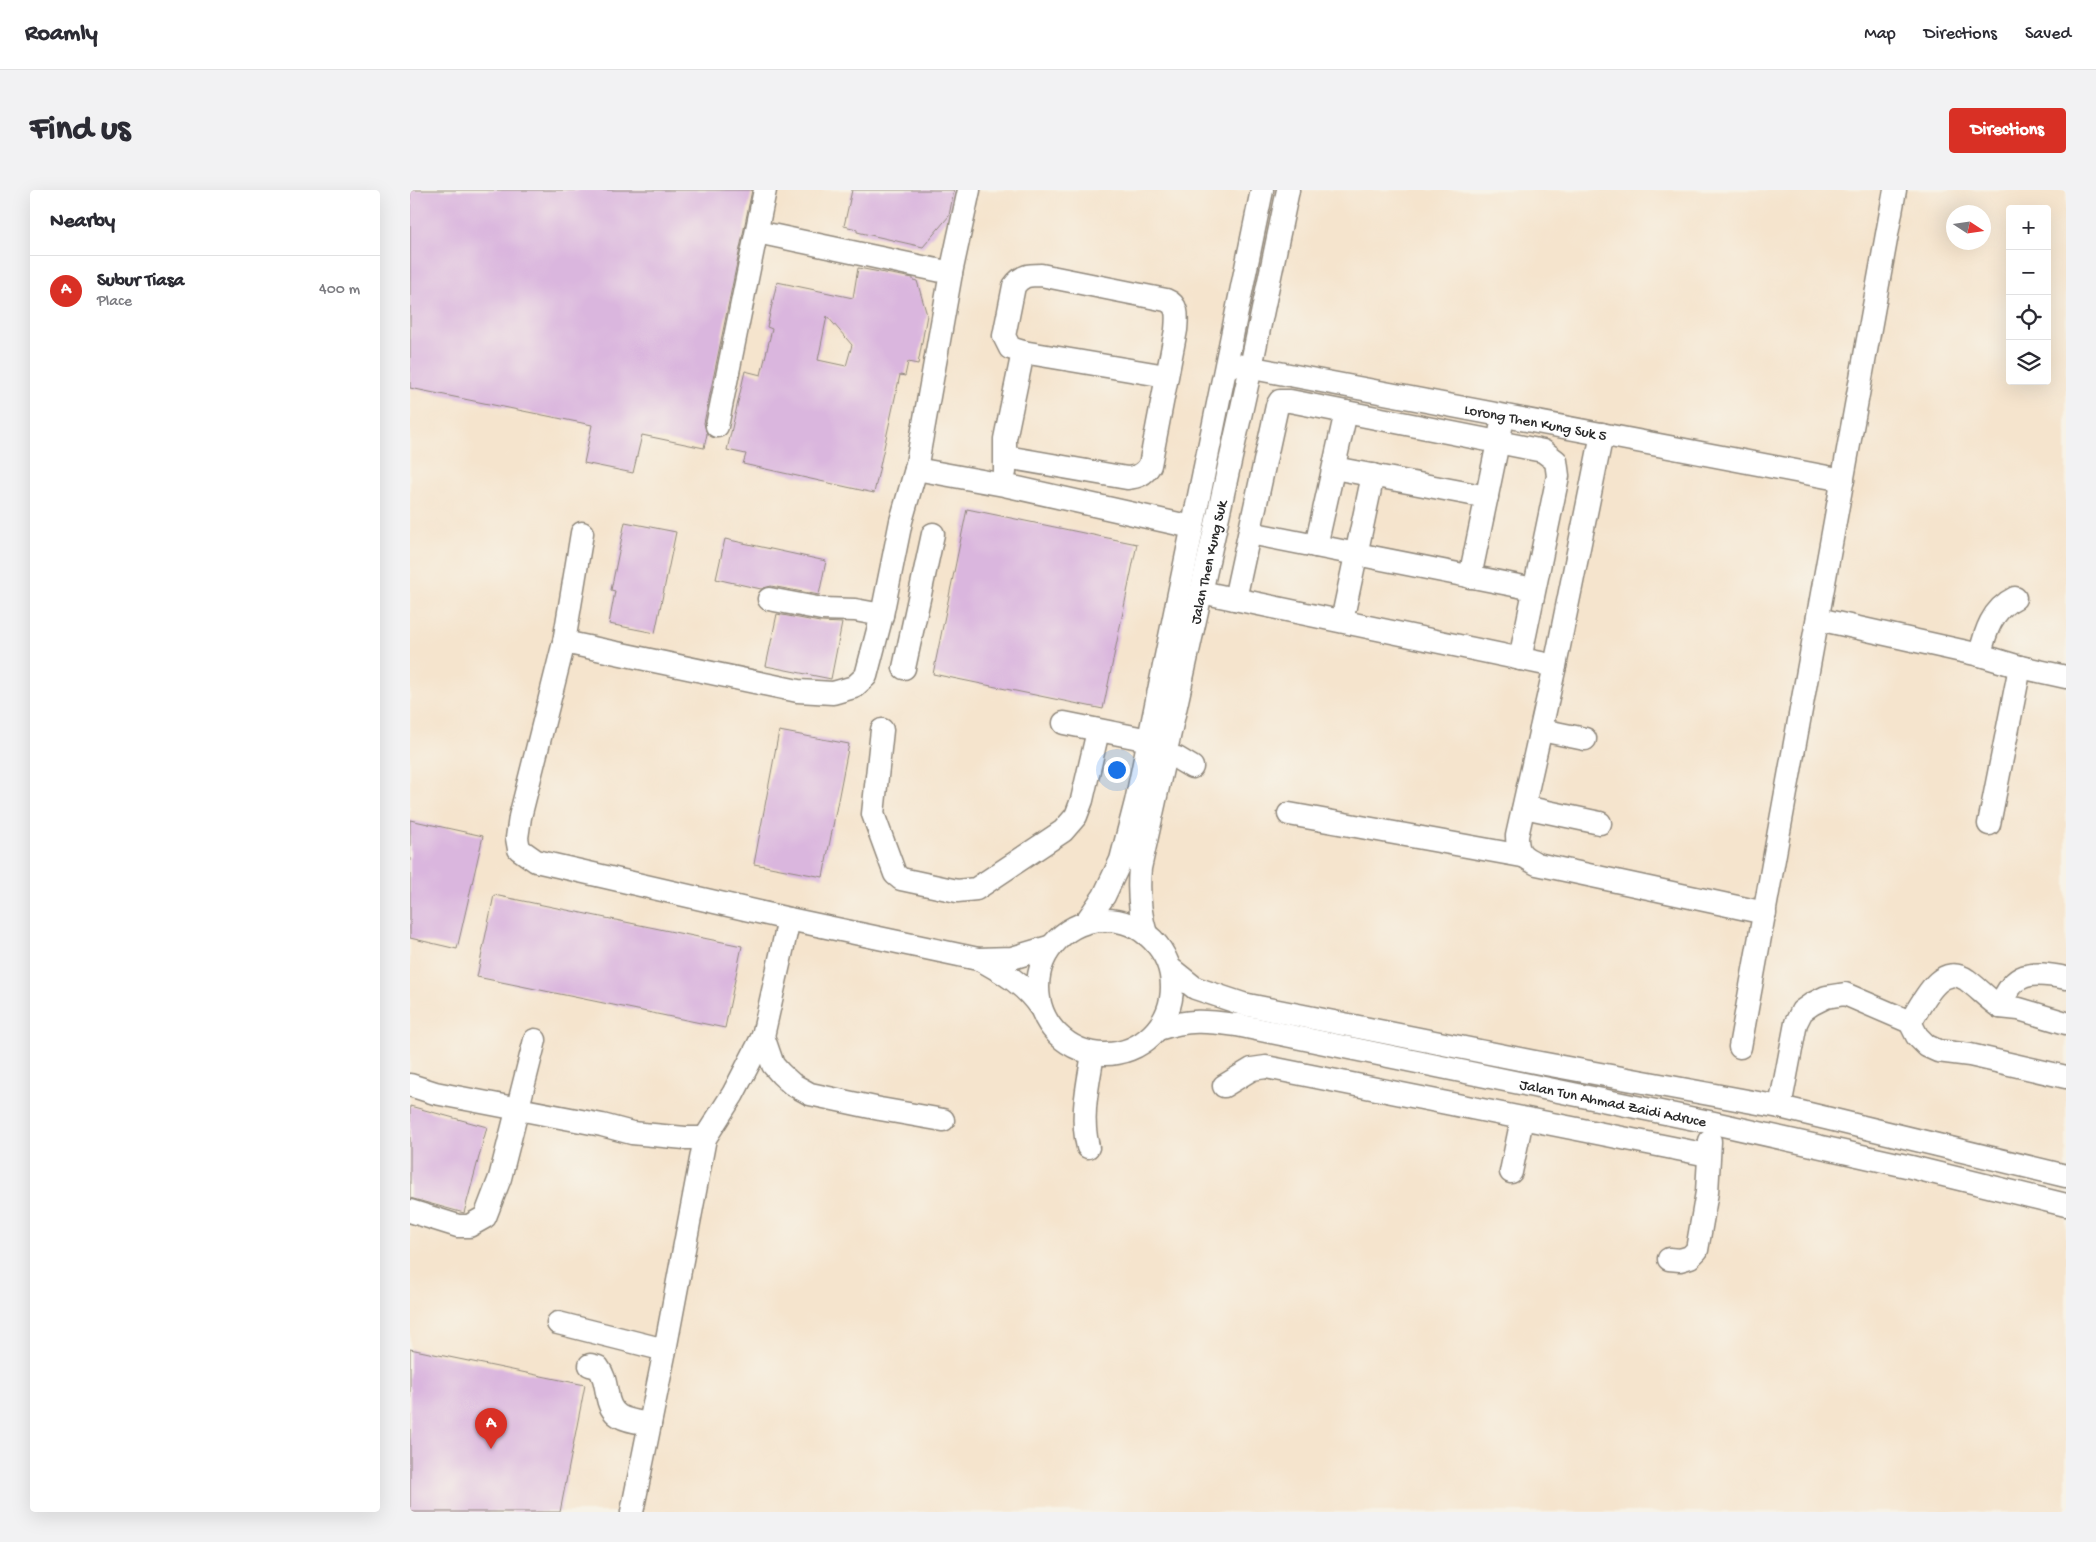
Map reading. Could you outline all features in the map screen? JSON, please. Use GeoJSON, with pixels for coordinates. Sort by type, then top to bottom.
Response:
{"type":"FeatureCollection","features":[{"type":"Feature","properties":{"kind":"street"},"geometry":{"type":"LineString","coordinates":[[717,426],[766,190]]}},
{"type":"Feature","properties":{"kind":"street"},"geometry":{"type":"LineString","coordinates":[[564,642],[798,690],[833,693],[854,687],[866,676],[880,626],[901,521],[916,469],[951,273],[969,190]]}},
{"type":"Feature","properties":{"kind":"street","name":"Jalan Then Kung Suk"},"geometry":{"type":"LineString","coordinates":[[1086,922],[1104,896],[1121,860],[1149,740],[1262,190]]}},
{"type":"Feature","properties":{"kind":"street","name":"Jalan Then Kung Suk"},"geometry":{"type":"LineString","coordinates":[[1146,934],[1140,915],[1138,890],[1140,868],[1165,757],[1195,662],[1201,592],[1288,190]]}},
{"type":"Feature","properties":{"kind":"street"},"geometry":{"type":"LineString","coordinates":[[1740,1047],[1895,190]]}},
{"type":"Feature","properties":{"kind":"street"},"geometry":{"type":"LineString","coordinates":[[757,232],[951,273]]}},
{"type":"Feature","properties":{"kind":"street"},"geometry":{"type":"LineString","coordinates":[[1006,457],[1127,478],[1140,476],[1147,471],[1150,465],[1176,330],[1176,307],[1172,302],[1041,275],[1027,275],[1014,286],[1004,336],[1010,348],[1023,352],[1166,376]]}},
{"type":"Feature","properties":{"kind":"street"},"geometry":{"type":"LineString","coordinates":[[1004,485],[1005,439],[1023,352]]}},
{"type":"Feature","properties":{"kind":"street","name":"Lorong Then Kung Suk 5"},"geometry":{"type":"LineString","coordinates":[[1227,363],[1843,480]]}},
{"type":"Feature","properties":{"kind":"street"},"geometry":{"type":"LineString","coordinates":[[1391,421],[1398,395]]}},
{"type":"Feature","properties":{"kind":"street"},"geometry":{"type":"LineString","coordinates":[[1235,599],[1277,406],[1280,401],[1290,401],[1543,451],[1556,461],[1558,476],[1520,659]]}},
{"type":"Feature","properties":{"kind":"street"},"geometry":{"type":"LineString","coordinates":[[1316,546],[1346,412]]}},
{"type":"Feature","properties":{"kind":"street"},"geometry":{"type":"LineString","coordinates":[[1470,577],[1504,415]]}},
{"type":"Feature","properties":{"kind":"street"},"geometry":{"type":"LineString","coordinates":[[1522,856],[1517,846],[1517,836],[1555,666],[1602,434]]}},
{"type":"Feature","properties":{"kind":"street"},"geometry":{"type":"LineString","coordinates":[[1334,468],[1487,497]]}},
{"type":"Feature","properties":{"kind":"street"},"geometry":{"type":"LineString","coordinates":[[916,469],[1004,485],[1192,527]]}},
{"type":"Feature","properties":{"kind":"street"},"geometry":{"type":"LineString","coordinates":[[1342,621],[1373,475]]}},
{"type":"Feature","properties":{"kind":"street"},"geometry":{"type":"LineString","coordinates":[[582,533],[564,642],[520,817],[517,838],[518,849],[536,861],[789,919],[978,959],[1012,958],[1052,946]]}},
{"type":"Feature","properties":{"kind":"street"},"geometry":{"type":"LineString","coordinates":[[1250,533],[1534,589]]}},
{"type":"Feature","properties":{"kind":"street"},"geometry":{"type":"LineString","coordinates":[[904,668],[907,645],[933,534]]}},
{"type":"Feature","properties":{"kind":"street"},"geometry":{"type":"LineString","coordinates":[[1540,563],[1575,570]]}},
{"type":"Feature","properties":{"kind":"street"},"geometry":{"type":"LineString","coordinates":[[1201,592],[1555,666]]}},
{"type":"Feature","properties":{"kind":"street"},"geometry":{"type":"LineString","coordinates":[[1980,655],[1985,630],[1999,610],[2015,598]]}},
{"type":"Feature","properties":{"kind":"street"},"geometry":{"type":"LineString","coordinates":[[769,599],[822,609],[855,610],[907,645]]}},
{"type":"Feature","properties":{"kind":"street"},"geometry":{"type":"LineString","coordinates":[[1818,619],[1980,655],[2066,678]]}},
{"type":"Feature","properties":{"kind":"street"},"geometry":{"type":"LineString","coordinates":[[1989,824],[2020,667]]}},
{"type":"Feature","properties":{"kind":"street"},"geometry":{"type":"LineString","coordinates":[[1064,723],[1149,740]]}},
{"type":"Feature","properties":{"kind":"street"},"geometry":{"type":"LineString","coordinates":[[882,730],[873,814],[895,874],[901,879],[957,891],[976,889],[1064,830],[1076,816],[1082,800],[1098,731]]}},
{"type":"Feature","properties":{"kind":"street"},"geometry":{"type":"LineString","coordinates":[[1541,730],[1585,738]]}},
{"type":"Feature","properties":{"kind":"street"},"geometry":{"type":"LineString","coordinates":[[1165,757],[1177,758],[1192,767]]}},
{"type":"Feature","properties":{"kind":"street"},"geometry":{"type":"LineString","coordinates":[[1524,807],[1600,824]]}},
{"type":"Feature","properties":{"kind":"street"},"geometry":{"type":"LineString","coordinates":[[1289,814],[1522,856],[1537,864],[1765,914]]}},
{"type":"Feature","properties":{"kind":"street"},"geometry":{"type":"LineString","coordinates":[[632,1512],[658,1388],[705,1138],[733,1094],[763,1036],[789,919]]}},
{"type":"Feature","properties":{"kind":"street"},"geometry":{"type":"LineString","coordinates":[[978,959],[1021,984],[1031,994],[1048,1024],[1060,1038],[1075,1048],[1092,1054],[1111,1055],[1129,1051],[1145,1042],[1158,1029],[1168,1010],[1172,989],[1170,968],[1161,949],[1146,934],[1133,926],[1118,921],[1086,922],[1067,932],[1052,946],[1041,965],[1038,986],[1040,1007]]}},
{"type":"Feature","properties":{"kind":"street","name":"Jalan Tun Ahmad Zaidi Adruce"},"geometry":{"type":"LineString","coordinates":[[1170,968],[1195,988],[1243,1004],[1540,1063],[1780,1107],[2066,1176]]}},
{"type":"Feature","properties":{"kind":"street"},"geometry":{"type":"LineString","coordinates":[[1910,1022],[1933,986],[1950,976],[1957,975],[1967,980],[2000,1007],[2019,1010],[2066,1023]]}},
{"type":"Feature","properties":{"kind":"street"},"geometry":{"type":"LineString","coordinates":[[2000,1007],[2011,983],[2024,977],[2035,975],[2066,978]]}},
{"type":"Feature","properties":{"kind":"street"},"geometry":{"type":"LineString","coordinates":[[1780,1107],[1796,1023],[1802,1011],[1826,997],[1845,994],[1910,1022],[1916,1036],[1927,1046],[1938,1051],[1970,1055],[2066,1077]]}},
{"type":"Feature","properties":{"kind":"street","name":"Jalan Tun Ahmad Zaidi Adruce"},"geometry":{"type":"LineString","coordinates":[[1158,1029],[1191,1021],[1237,1025],[1714,1123],[1911,1167],[2066,1205]]}},
{"type":"Feature","properties":{"kind":"street"},"geometry":{"type":"LineString","coordinates":[[763,1036],[773,1065],[780,1074],[792,1084],[810,1094],[944,1120]]}},
{"type":"Feature","properties":{"kind":"street"},"geometry":{"type":"LineString","coordinates":[[410,1211],[458,1226],[469,1226],[485,1217],[500,1178],[535,1040]]}},
{"type":"Feature","properties":{"kind":"street"},"geometry":{"type":"LineString","coordinates":[[1088,1147],[1084,1132],[1084,1118],[1092,1054]]}},
{"type":"Feature","properties":{"kind":"street"},"geometry":{"type":"LineString","coordinates":[[1396,1094],[1403,1059]]}},
{"type":"Feature","properties":{"kind":"street"},"geometry":{"type":"LineString","coordinates":[[1224,1086],[1252,1069],[1266,1067],[1708,1155]]}},
{"type":"Feature","properties":{"kind":"street"},"geometry":{"type":"LineString","coordinates":[[410,1085],[435,1093],[602,1124],[632,1133],[705,1138]]}},
{"type":"Feature","properties":{"kind":"street"},"geometry":{"type":"LineString","coordinates":[[1511,1172],[1522,1119]]}},
{"type":"Feature","properties":{"kind":"street"},"geometry":{"type":"LineString","coordinates":[[1669,1259],[1680,1260],[1690,1257],[1697,1250],[1708,1192],[1708,1155],[1714,1123]]}},
{"type":"Feature","properties":{"kind":"street"},"geometry":{"type":"LineString","coordinates":[[558,1322],[665,1350]]}},
{"type":"Feature","properties":{"kind":"street"},"geometry":{"type":"LineString","coordinates":[[590,1365],[598,1367],[603,1374],[607,1397],[615,1413],[621,1418],[650,1424]]}},
{"type":"Feature","properties":{"kind":"building"},"geometry":{"type":"Polygon","coordinates":[[[410,190],[752,190],[704,423],[707,434],[704,448],[642,435],[633,473],[584,463],[592,425],[410,388],[410,190]]]}},
{"type":"Feature","properties":{"kind":"building"},"geometry":{"type":"Polygon","coordinates":[[[852,190],[954,190],[949,216],[923,247],[857,232],[857,229],[844,226],[852,190]]]}},
{"type":"Feature","properties":{"kind":"building"},"geometry":{"type":"Polygon","coordinates":[[[858,268],[913,278],[913,280],[917,281],[927,315],[918,364],[908,362],[905,376],[900,375],[874,493],[743,464],[746,454],[727,450],[745,371],[761,375],[772,329],[767,327],[777,282],[853,298],[858,268]],[[827,316],[818,360],[846,366],[852,345],[827,316]]]}},
{"type":"Feature","properties":{"kind":"building"},"geometry":{"type":"Polygon","coordinates":[[[967,509],[1137,544],[1103,709],[933,674],[967,509]]]}},
{"type":"Feature","properties":{"kind":"building"},"geometry":{"type":"Polygon","coordinates":[[[625,522],[676,532],[655,633],[609,624],[615,591],[611,590],[625,522]]]}},
{"type":"Feature","properties":{"kind":"building"},"geometry":{"type":"Polygon","coordinates":[[[725,539],[826,561],[819,595],[771,586],[761,589],[716,579],[725,539]]]}},
{"type":"Feature","properties":{"kind":"building"},"geometry":{"type":"Polygon","coordinates":[[[777,614],[820,622],[842,623],[831,679],[766,666],[777,614]]]}},
{"type":"Feature","properties":{"kind":"building"},"geometry":{"type":"Polygon","coordinates":[[[779,731],[849,744],[823,877],[754,864],[779,731]]]}},
{"type":"Feature","properties":{"kind":"building"},"geometry":{"type":"Polygon","coordinates":[[[410,820],[483,836],[457,949],[410,938],[410,820]]]}},
{"type":"Feature","properties":{"kind":"building"},"geometry":{"type":"Polygon","coordinates":[[[494,895],[742,946],[725,1028],[477,977],[494,895]]]}},
{"type":"Feature","properties":{"kind":"building"},"geometry":{"type":"Polygon","coordinates":[[[410,1106],[487,1127],[464,1213],[410,1198],[410,1106]]]}},
{"type":"Feature","properties":{"kind":"building"},"geometry":{"type":"Polygon","coordinates":[[[410,1349],[585,1385],[560,1512],[410,1512],[410,1349]]]}},
{"type":"Feature","properties":{"kind":"place","name":"Subur Tiasa"},"geometry":{"type":"Point","coordinates":[491,1449]}}]}
